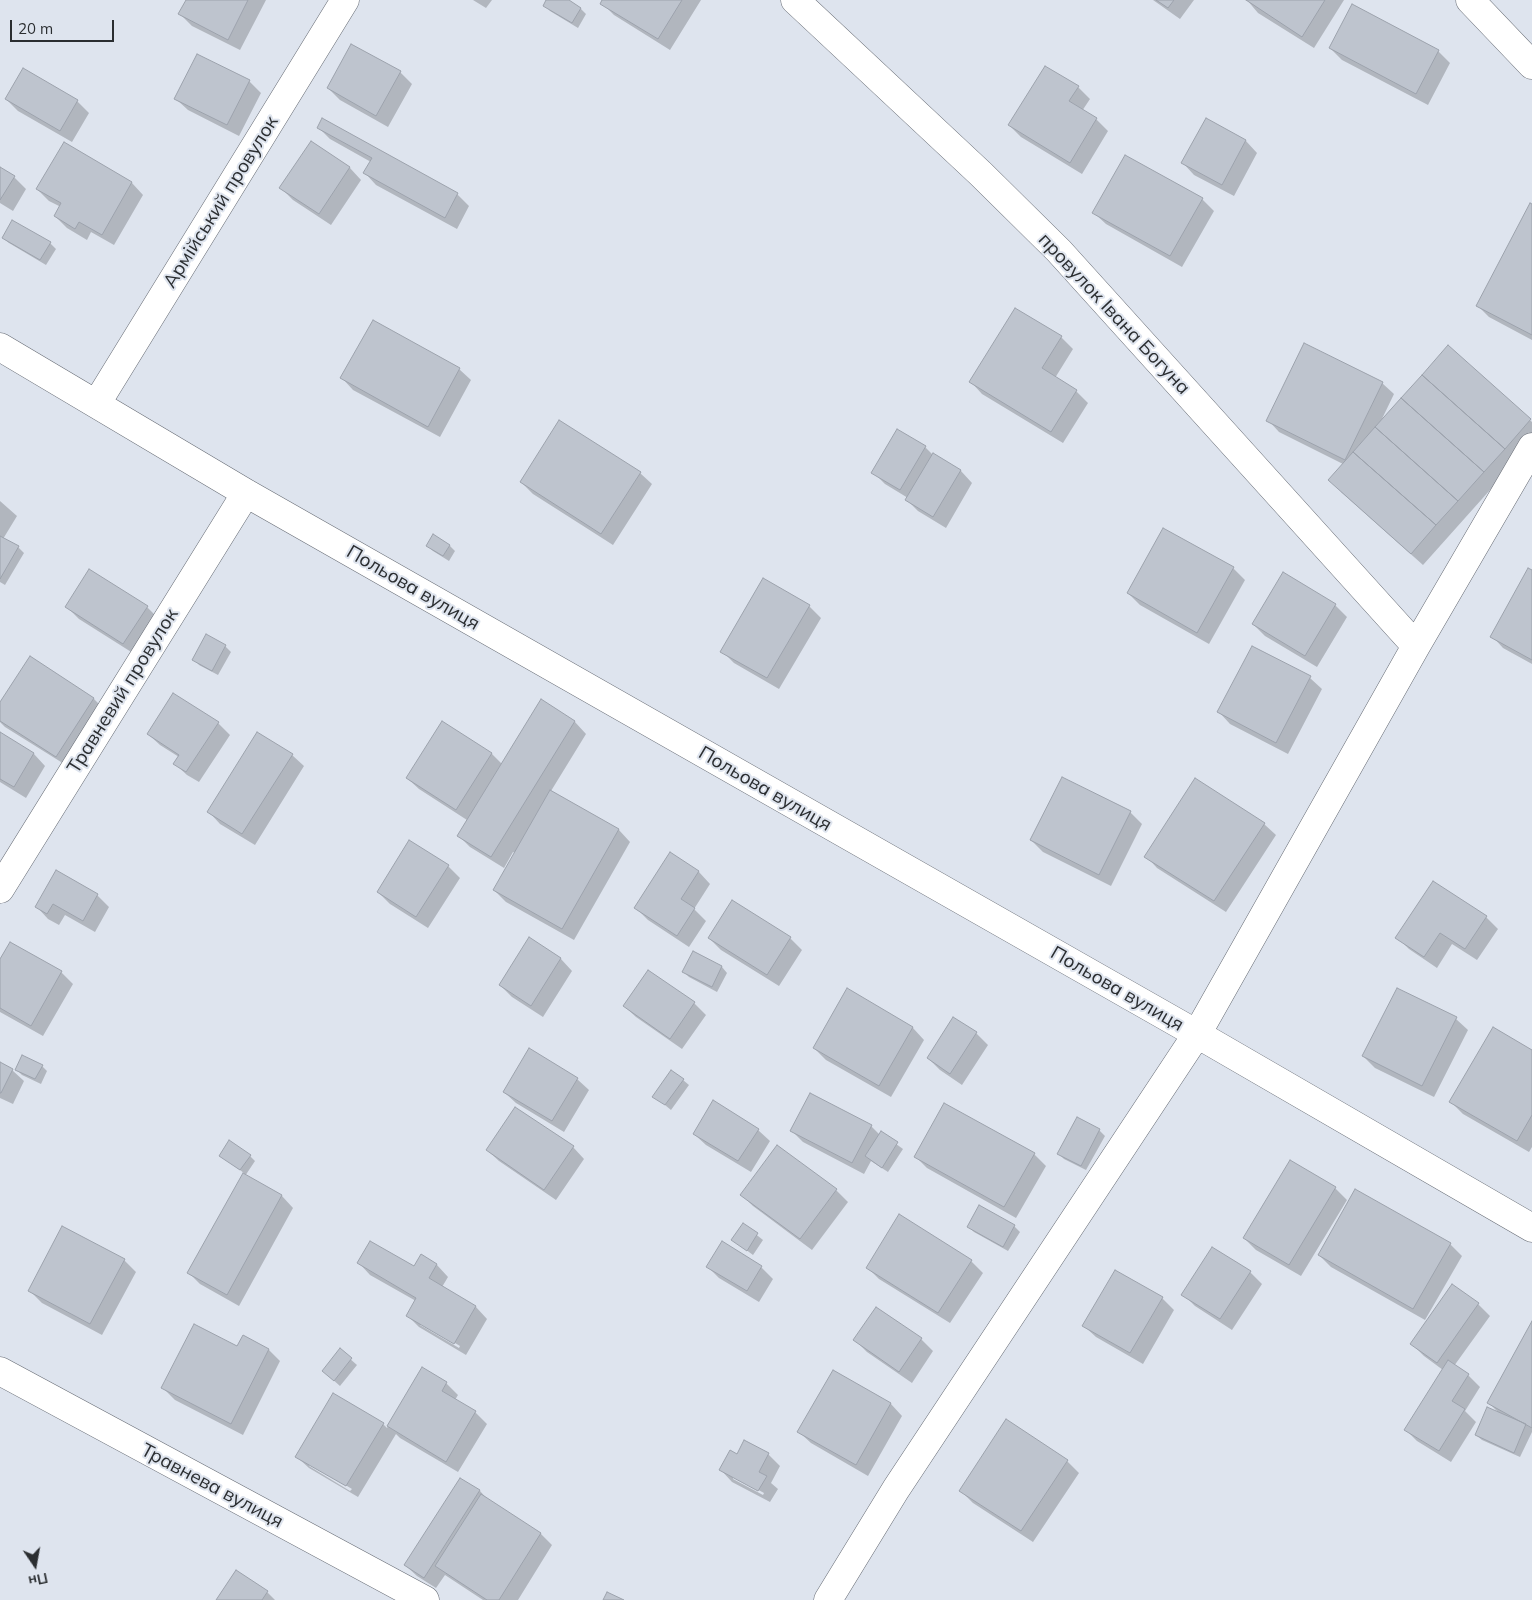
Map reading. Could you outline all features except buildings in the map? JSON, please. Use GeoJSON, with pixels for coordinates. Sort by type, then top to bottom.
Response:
{"type":"FeatureCollection","features":[{"type":"Feature","properties":{"kind":"street","name":"Армійський провулок"},"geometry":{"type":"LineString","coordinates":[[97,403],[345,0]]}},
{"type":"Feature","properties":{"kind":"street","name":"провулок Івана Богуна"},"geometry":{"type":"LineString","coordinates":[[795,0],[981,174],[1059,251],[1416,646]]}},
{"type":"Feature","properties":{"kind":"street"},"geometry":{"type":"LineString","coordinates":[[1470,0],[1532,64]]}},
{"type":"Feature","properties":{"kind":"street","name":"Польова вулиця"},"geometry":{"type":"LineString","coordinates":[[0,347],[246,493],[1197,1034],[1532,1228]]}},
{"type":"Feature","properties":{"kind":"street"},"geometry":{"type":"LineString","coordinates":[[828,1600],[896,1488],[1197,1034],[1416,646],[1532,447]]}},
{"type":"Feature","properties":{"kind":"street","name":"Травневий провулок"},"geometry":{"type":"LineString","coordinates":[[0,889],[246,493]]}},
{"type":"Feature","properties":{"kind":"street","name":"Травнева вулиця"},"geometry":{"type":"LineString","coordinates":[[1,1375],[425,1600]]}}]}
